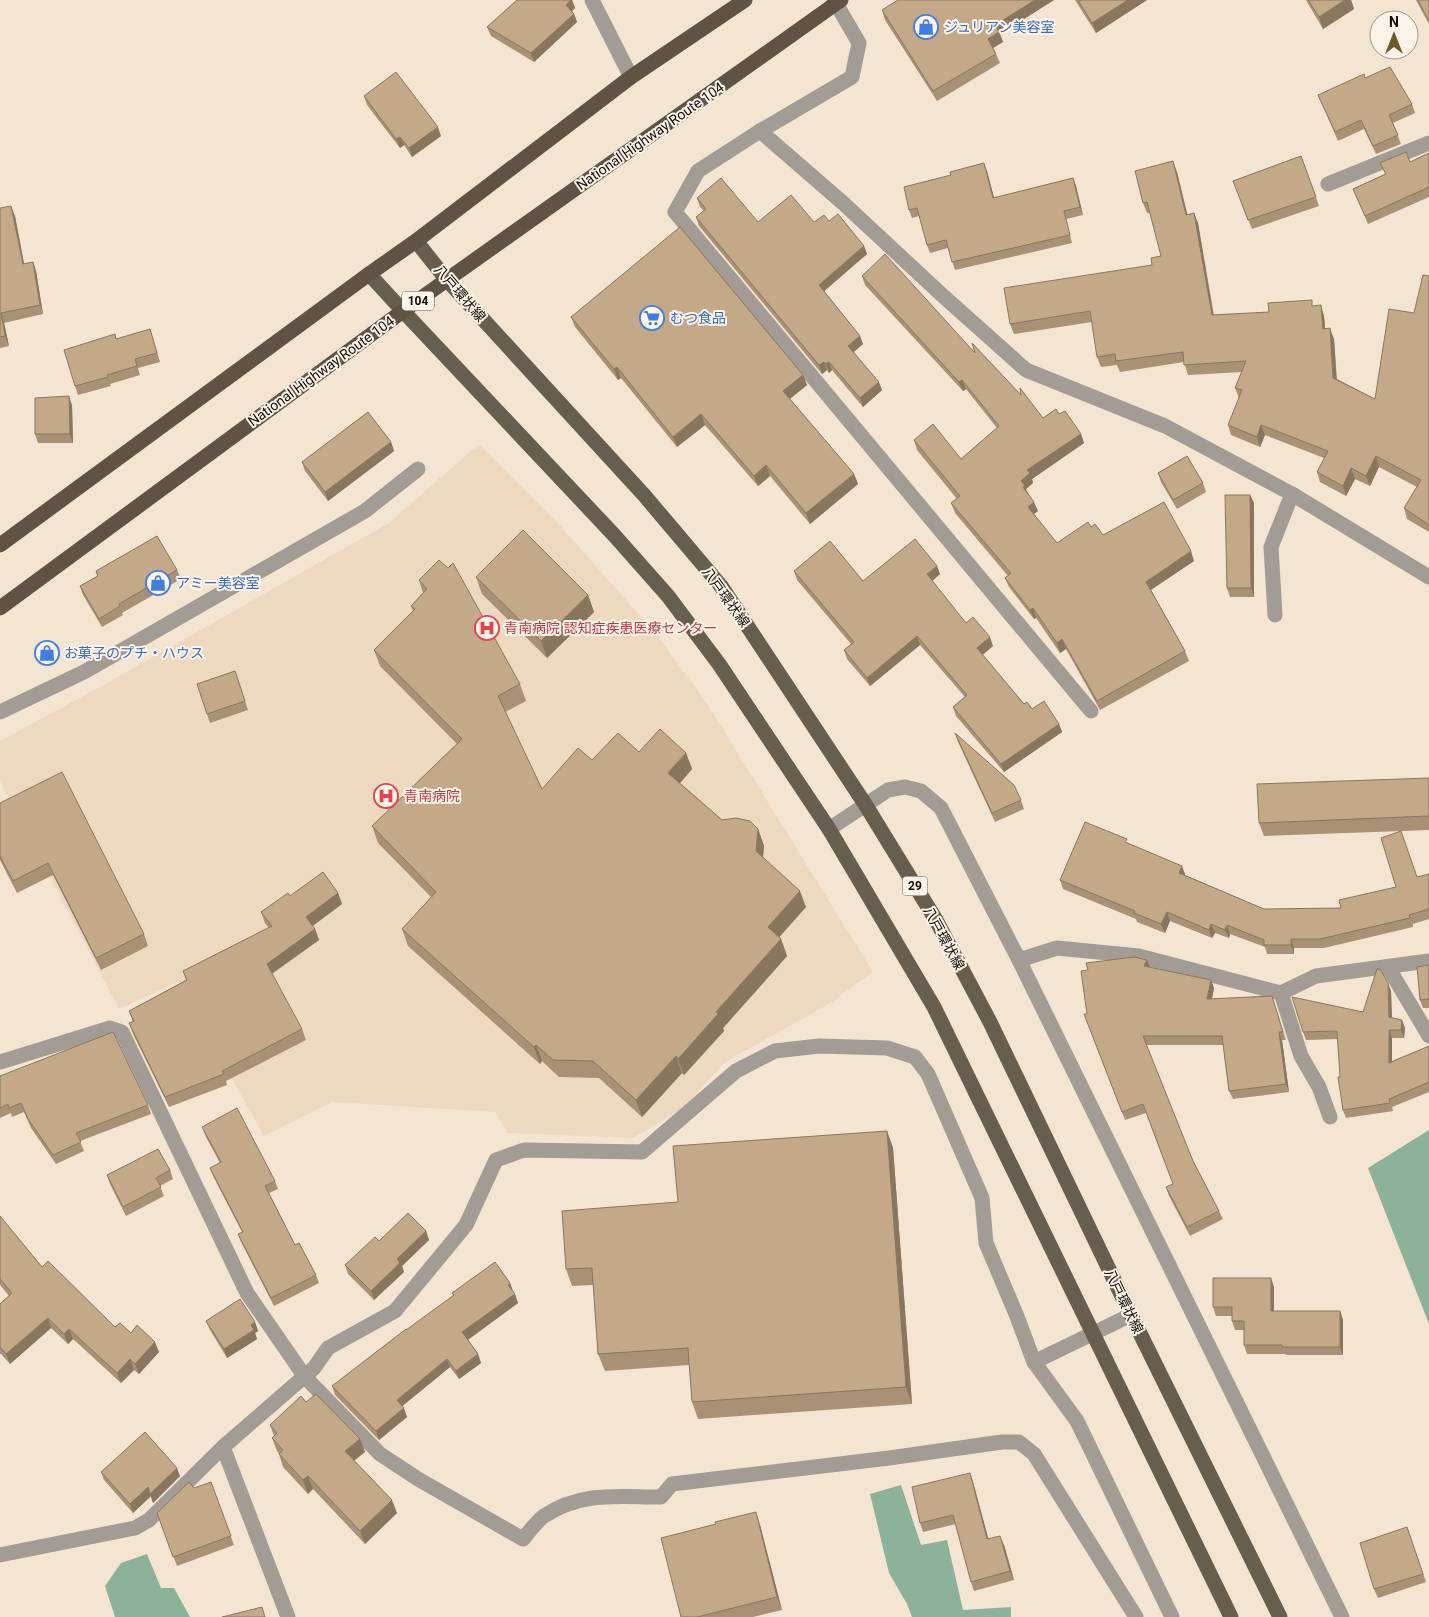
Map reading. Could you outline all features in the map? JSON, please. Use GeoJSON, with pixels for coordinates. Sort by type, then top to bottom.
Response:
{"type":"FeatureCollection","features":[{"type":"Feature","properties":{"kind":"highway"},"geometry":{"type":"LineString","coordinates":[[0,545],[416,241],[631,77],[745,0]]}},
{"type":"Feature","properties":{"kind":"highway","name":"National Highway Route 104"},"geometry":{"type":"LineString","coordinates":[[0,608],[403,311],[837,1]]}},
{"type":"Feature","properties":{"kind":"main road","name":"八戸環状線"},"geometry":{"type":"LineString","coordinates":[[416,241],[447,280],[644,495],[721,586],[865,804],[936,920],[990,1022],[1280,1617]]}},
{"type":"Feature","properties":{"kind":"main road"},"geometry":{"type":"LineString","coordinates":[[369,274],[614,535],[668,596],[719,664],[829,829],[934,1007],[1231,1617]]}},
{"type":"Feature","properties":{"kind":"street"},"geometry":{"type":"LineString","coordinates":[[592,0],[631,77]]}},
{"type":"Feature","properties":{"kind":"street"},"geometry":{"type":"LineString","coordinates":[[837,1],[859,43],[852,77],[760,131],[698,171],[675,212],[1091,711]]}},
{"type":"Feature","properties":{"kind":"street"},"geometry":{"type":"LineString","coordinates":[[760,131],[843,203],[1026,370],[1165,426],[1292,494],[1429,576]]}},
{"type":"Feature","properties":{"kind":"street"},"geometry":{"type":"LineString","coordinates":[[1328,184],[1429,144]]}},
{"type":"Feature","properties":{"kind":"street"},"geometry":{"type":"LineString","coordinates":[[0,712],[84,672],[365,511],[418,469]]}},
{"type":"Feature","properties":{"kind":"street"},"geometry":{"type":"LineString","coordinates":[[1275,615],[1271,547],[1292,494]]}},
{"type":"Feature","properties":{"kind":"street"},"geometry":{"type":"LineString","coordinates":[[829,829],[888,790],[904,786],[920,791],[941,808],[1019,960],[1342,1617]]}},
{"type":"Feature","properties":{"kind":"street"},"geometry":{"type":"LineString","coordinates":[[1019,960],[1057,948],[1139,956],[1281,993],[1316,976],[1429,961]]}},
{"type":"Feature","properties":{"kind":"street"},"geometry":{"type":"LineString","coordinates":[[1388,967],[1429,1036]]}},
{"type":"Feature","properties":{"kind":"street"},"geometry":{"type":"LineString","coordinates":[[1281,993],[1301,1056],[1319,1088],[1330,1117]]}},
{"type":"Feature","properties":{"kind":"street"},"geometry":{"type":"LineString","coordinates":[[0,1062],[110,1028],[122,1032],[247,1293],[305,1377],[380,1454],[418,1479],[523,1539],[543,1517],[573,1501],[593,1497],[661,1497],[672,1484],[889,1458],[1002,1442],[1019,1442],[1034,1454],[1136,1617]]}},
{"type":"Feature","properties":{"kind":"street"},"geometry":{"type":"LineString","coordinates":[[0,1555],[135,1528],[149,1520],[223,1448],[305,1377],[328,1348],[395,1311],[466,1224],[496,1160],[524,1150],[642,1152],[736,1071],[775,1051],[820,1046],[887,1048],[915,1057],[928,1074],[982,1198],[986,1243],[1034,1362],[1077,1421],[1172,1617]]}},
{"type":"Feature","properties":{"kind":"street"},"geometry":{"type":"LineString","coordinates":[[1034,1362],[1131,1314]]}},
{"type":"Feature","properties":{"kind":"street"},"geometry":{"type":"LineString","coordinates":[[223,1448],[288,1617]]}},
{"type":"Feature","properties":{"kind":"shaded area","name":"青南病院"},"geometry":{"type":"Polygon","coordinates":[[[481,446],[555,520],[657,635],[708,705],[873,972],[829,1004],[725,1062],[682,1109],[633,1138],[508,1133],[495,1112],[332,1102],[264,1136],[178,982],[119,1009],[0,781],[0,741],[98,688],[389,523],[472,450],[481,446]]]}},
{"type":"Feature","properties":{"kind":"green space"},"geometry":{"type":"Polygon","coordinates":[[[1429,1130],[1429,1324],[1368,1168],[1429,1130]]]}},
{"type":"Feature","properties":{"kind":"green space"},"geometry":{"type":"Polygon","coordinates":[[[901,1485],[921,1545],[947,1540],[963,1610],[1011,1607],[1011,1617],[912,1617],[907,1604],[889,1573],[870,1494],[901,1485]]]}},
{"type":"Feature","properties":{"kind":"green space"},"geometry":{"type":"Polygon","coordinates":[[[147,1554],[161,1588],[174,1588],[190,1617],[115,1617],[105,1586],[121,1563],[147,1554]]]}},
{"type":"Feature","properties":{"kind":"building"},"geometry":{"type":"Polygon","coordinates":[[[517,0],[571,0],[566,5],[574,14],[531,53],[487,27],[517,0]]]}},
{"type":"Feature","properties":{"kind":"building"},"geometry":{"type":"Polygon","coordinates":[[[898,0],[1035,0],[995,25],[999,32],[988,39],[996,54],[933,91],[882,10],[898,0]]]}},
{"type":"Feature","properties":{"kind":"building"},"geometry":{"type":"Polygon","coordinates":[[[1078,0],[1128,0],[1092,23],[1078,0]]]}},
{"type":"Feature","properties":{"kind":"building"},"geometry":{"type":"Polygon","coordinates":[[[1308,0],[1345,0],[1319,17],[1308,0]]]}},
{"type":"Feature","properties":{"kind":"building"},"geometry":{"type":"Polygon","coordinates":[[[1418,0],[1429,0],[1429,22],[1418,0]]]}},
{"type":"Feature","properties":{"kind":"building"},"geometry":{"type":"Polygon","coordinates":[[[1390,67],[1412,104],[1389,115],[1398,135],[1373,146],[1361,120],[1335,132],[1318,95],[1364,74],[1365,78],[1390,67]]]}},
{"type":"Feature","properties":{"kind":"building"},"geometry":{"type":"Polygon","coordinates":[[[396,72],[438,127],[409,148],[400,137],[396,139],[364,96],[396,72]]]}},
{"type":"Feature","properties":{"kind":"building"},"geometry":{"type":"Polygon","coordinates":[[[1406,152],[1410,162],[1429,153],[1429,187],[1365,216],[1353,189],[1386,174],[1380,163],[1406,152]]]}},
{"type":"Feature","properties":{"kind":"building"},"geometry":{"type":"Polygon","coordinates":[[[1301,156],[1316,197],[1248,220],[1233,181],[1301,156]]]}},
{"type":"Feature","properties":{"kind":"building"},"geometry":{"type":"Polygon","coordinates":[[[1173,161],[1186,215],[1194,213],[1212,315],[1269,312],[1268,303],[1312,300],[1312,306],[1321,305],[1323,329],[1330,328],[1333,378],[1375,399],[1389,309],[1414,313],[1423,275],[1429,276],[1429,525],[1404,508],[1421,480],[1376,456],[1366,476],[1351,468],[1343,486],[1317,472],[1328,451],[1261,425],[1257,437],[1228,425],[1242,390],[1235,388],[1246,361],[1184,365],[1183,352],[1116,361],[1115,354],[1097,357],[1090,311],[1010,324],[1004,288],[1152,265],[1151,258],[1161,256],[1147,202],[1143,203],[1135,171],[1173,161]]]}},
{"type":"Feature","properties":{"kind":"building"},"geometry":{"type":"Polygon","coordinates":[[[984,163],[993,198],[1073,178],[1080,207],[1064,211],[1070,235],[952,262],[946,240],[927,245],[917,208],[909,210],[904,187],[951,175],[950,172],[984,163]]]}},
{"type":"Feature","properties":{"kind":"building"},"geometry":{"type":"Polygon","coordinates":[[[721,178],[758,222],[791,195],[814,222],[824,215],[829,221],[838,214],[864,246],[819,285],[860,336],[848,346],[879,382],[860,398],[829,362],[819,365],[696,217],[706,209],[697,198],[721,178]]]}},
{"type":"Feature","properties":{"kind":"building"},"geometry":{"type":"Polygon","coordinates":[[[11,206],[23,264],[33,262],[40,305],[1,313],[5,336],[0,337],[0,208],[11,206]]]}},
{"type":"Feature","properties":{"kind":"building"},"geometry":{"type":"Polygon","coordinates":[[[680,227],[803,375],[783,391],[854,474],[806,513],[766,465],[754,476],[701,414],[673,437],[617,367],[614,369],[571,317],[680,227]]]}},
{"type":"Feature","properties":{"kind":"building"},"geometry":{"type":"Polygon","coordinates":[[[885,254],[975,353],[972,343],[1021,395],[1020,388],[1043,418],[1056,409],[1059,414],[1065,411],[1081,434],[1027,470],[1030,473],[1021,481],[1034,502],[1028,507],[1057,543],[1088,522],[1091,527],[1095,524],[1103,535],[1164,502],[1191,551],[1146,582],[1185,651],[1097,701],[1062,639],[1057,643],[1033,608],[1030,610],[1005,578],[1011,573],[951,503],[960,496],[914,440],[933,424],[961,459],[999,426],[962,380],[959,382],[862,276],[885,254]]]}},
{"type":"Feature","properties":{"kind":"building"},"geometry":{"type":"Polygon","coordinates":[[[150,329],[157,353],[135,359],[137,366],[107,375],[108,377],[75,386],[64,350],[115,334],[116,339],[150,329]]]}},
{"type":"Feature","properties":{"kind":"building"},"geometry":{"type":"Polygon","coordinates":[[[69,396],[70,434],[35,434],[35,398],[69,396]]]}},
{"type":"Feature","properties":{"kind":"building"},"geometry":{"type":"Polygon","coordinates":[[[368,412],[391,442],[325,492],[302,462],[368,412]]]}},
{"type":"Feature","properties":{"kind":"building"},"geometry":{"type":"Polygon","coordinates":[[[1187,456],[1203,483],[1173,500],[1158,473],[1187,456]]]}},
{"type":"Feature","properties":{"kind":"building"},"geometry":{"type":"Polygon","coordinates":[[[1225,495],[1250,495],[1251,588],[1227,588],[1225,495]]]}},
{"type":"Feature","properties":{"kind":"building"},"geometry":{"type":"Polygon","coordinates":[[[523,530],[588,595],[541,641],[476,577],[523,530]]]}},
{"type":"Feature","properties":{"kind":"building"},"geometry":{"type":"Polygon","coordinates":[[[157,536],[177,570],[119,604],[120,606],[99,619],[80,586],[98,576],[96,571],[157,536]]]}},
{"type":"Feature","properties":{"kind":"building"},"geometry":{"type":"Polygon","coordinates":[[[915,539],[937,566],[927,574],[966,623],[973,617],[990,637],[977,648],[1024,704],[1027,702],[1032,709],[1044,701],[1059,724],[1001,764],[953,707],[967,695],[917,636],[867,678],[844,650],[854,642],[794,571],[830,541],[863,581],[915,539]]]}},
{"type":"Feature","properties":{"kind":"building"},"geometry":{"type":"Polygon","coordinates":[[[439,560],[448,568],[453,563],[520,684],[498,696],[542,789],[578,748],[592,760],[618,733],[639,752],[660,729],[686,753],[668,773],[722,820],[736,818],[750,821],[758,829],[756,851],[800,891],[768,927],[781,939],[716,1012],[718,1014],[678,1059],[676,1056],[636,1100],[593,1061],[553,1060],[536,1045],[534,1047],[402,929],[436,892],[372,826],[462,739],[374,650],[415,609],[411,606],[427,589],[419,580],[439,560]]]}},
{"type":"Feature","properties":{"kind":"building"},"geometry":{"type":"Polygon","coordinates":[[[235,671],[245,701],[207,714],[197,684],[235,671]]]}},
{"type":"Feature","properties":{"kind":"building"},"geometry":{"type":"Polygon","coordinates":[[[955,733],[1014,785],[1021,800],[992,813],[955,733]]]}},
{"type":"Feature","properties":{"kind":"building"},"geometry":{"type":"Polygon","coordinates":[[[62,772],[144,934],[96,958],[48,863],[13,881],[0,856],[0,803],[62,772]]]}},
{"type":"Feature","properties":{"kind":"building"},"geometry":{"type":"Polygon","coordinates":[[[1429,778],[1429,816],[1259,823],[1257,784],[1429,778]]]}},
{"type":"Feature","properties":{"kind":"building"},"geometry":{"type":"Polygon","coordinates":[[[1085,822],[1127,839],[1125,842],[1182,866],[1179,873],[1264,909],[1341,908],[1339,900],[1396,887],[1381,838],[1401,831],[1417,877],[1429,874],[1429,909],[1409,915],[1410,918],[1320,939],[1291,939],[1291,945],[1264,945],[1264,940],[1227,925],[1225,930],[1211,924],[1209,930],[1167,912],[1161,924],[1134,913],[1135,911],[1060,880],[1085,822]]]}},
{"type":"Feature","properties":{"kind":"building"},"geometry":{"type":"Polygon","coordinates":[[[323,872],[338,893],[306,917],[315,929],[267,964],[302,1029],[222,1071],[224,1074],[165,1097],[129,1023],[134,1021],[129,1011],[187,980],[183,971],[272,926],[261,912],[288,893],[290,896],[323,872]]]}},
{"type":"Feature","properties":{"kind":"building"},"geometry":{"type":"Polygon","coordinates":[[[1134,957],[1147,960],[1144,966],[1211,980],[1207,999],[1272,996],[1283,1032],[1279,1032],[1286,1084],[1229,1091],[1222,1036],[1143,1036],[1193,1161],[1219,1211],[1187,1227],[1166,1187],[1173,1184],[1143,1104],[1122,1112],[1084,1014],[1087,1014],[1081,971],[1088,970],[1086,963],[1134,957]]]}},
{"type":"Feature","properties":{"kind":"building"},"geometry":{"type":"Polygon","coordinates":[[[1429,965],[1429,999],[1420,1000],[1417,967],[1429,965]]]}},
{"type":"Feature","properties":{"kind":"building"},"geometry":{"type":"Polygon","coordinates":[[[1377,969],[1380,969],[1388,983],[1389,1017],[1402,1020],[1401,1030],[1389,1030],[1389,1063],[1429,1046],[1429,1082],[1389,1099],[1390,1103],[1343,1110],[1338,1077],[1340,1077],[1337,1031],[1303,1032],[1292,997],[1363,1012],[1377,969]]]}},
{"type":"Feature","properties":{"kind":"building"},"geometry":{"type":"Polygon","coordinates":[[[113,1032],[148,1105],[76,1133],[81,1142],[53,1155],[28,1119],[21,1103],[9,1108],[8,1104],[0,1108],[0,1076],[113,1032]]]}},
{"type":"Feature","properties":{"kind":"building"},"geometry":{"type":"Polygon","coordinates":[[[237,1108],[275,1181],[265,1186],[295,1245],[299,1243],[316,1275],[271,1298],[238,1234],[243,1232],[210,1168],[221,1162],[202,1127],[237,1108]]]}},
{"type":"Feature","properties":{"kind":"building"},"geometry":{"type":"Polygon","coordinates":[[[887,1131],[906,1387],[692,1402],[688,1348],[598,1354],[592,1268],[566,1269],[562,1211],[678,1202],[673,1146],[887,1131]]]}},
{"type":"Feature","properties":{"kind":"building"},"geometry":{"type":"Polygon","coordinates":[[[158,1149],[170,1170],[156,1178],[161,1187],[123,1207],[107,1175],[158,1149]]]}},
{"type":"Feature","properties":{"kind":"building"},"geometry":{"type":"Polygon","coordinates":[[[408,1213],[426,1231],[397,1259],[400,1263],[371,1291],[345,1265],[375,1237],[379,1241],[408,1213]]]}},
{"type":"Feature","properties":{"kind":"building"},"geometry":{"type":"Polygon","coordinates":[[[0,1216],[42,1267],[48,1261],[115,1327],[120,1323],[131,1333],[137,1325],[155,1342],[135,1364],[130,1359],[117,1373],[69,1329],[64,1334],[48,1318],[6,1354],[0,1347],[0,1304],[12,1293],[0,1279],[0,1216]]]}},
{"type":"Feature","properties":{"kind":"building"},"geometry":{"type":"Polygon","coordinates":[[[495,1262],[510,1283],[508,1285],[515,1294],[462,1332],[478,1354],[456,1371],[447,1359],[397,1400],[404,1408],[376,1431],[332,1386],[495,1262]]]}},
{"type":"Feature","properties":{"kind":"building"},"geometry":{"type":"Polygon","coordinates":[[[1213,1278],[1271,1278],[1271,1311],[1340,1311],[1340,1347],[1244,1345],[1244,1321],[1232,1321],[1232,1307],[1213,1307],[1213,1278]]]}},
{"type":"Feature","properties":{"kind":"building"},"geometry":{"type":"Polygon","coordinates":[[[240,1299],[255,1322],[251,1325],[254,1330],[224,1349],[206,1321],[240,1299]]]}},
{"type":"Feature","properties":{"kind":"building"},"geometry":{"type":"Polygon","coordinates":[[[316,1394],[360,1439],[345,1451],[392,1500],[360,1531],[308,1476],[303,1480],[279,1454],[283,1450],[272,1438],[277,1433],[270,1425],[301,1396],[306,1402],[316,1394]]]}},
{"type":"Feature","properties":{"kind":"building"},"geometry":{"type":"Polygon","coordinates":[[[145,1432],[177,1468],[150,1494],[148,1487],[130,1504],[101,1472],[145,1432]]]}},
{"type":"Feature","properties":{"kind":"building"},"geometry":{"type":"Polygon","coordinates":[[[970,1473],[987,1539],[1000,1536],[1010,1571],[971,1582],[953,1515],[920,1523],[912,1487],[970,1473]]]}},
{"type":"Feature","properties":{"kind":"building"},"geometry":{"type":"Polygon","coordinates":[[[189,1482],[194,1488],[211,1482],[231,1536],[173,1557],[157,1513],[189,1482]]]}},
{"type":"Feature","properties":{"kind":"building"},"geometry":{"type":"Polygon","coordinates":[[[756,1512],[777,1597],[697,1617],[681,1617],[661,1538],[756,1512]]]}},
{"type":"Feature","properties":{"kind":"building"},"geometry":{"type":"Polygon","coordinates":[[[1407,1527],[1423,1574],[1374,1589],[1360,1543],[1407,1527]]]}},
{"type":"Feature","properties":{"kind":"building"},"geometry":{"type":"Polygon","coordinates":[[[262,1607],[265,1617],[222,1617],[262,1607]]]}},
{"type":"Feature","properties":{"kind":"place","name":"ジュリアン美容室"},"geometry":{"type":"Point","coordinates":[926,27]}},
{"type":"Feature","properties":{"kind":"place","name":"むつ食品"},"geometry":{"type":"Point","coordinates":[652,318]}},
{"type":"Feature","properties":{"kind":"place","name":"アミー美容室"},"geometry":{"type":"Point","coordinates":[158,583]}},
{"type":"Feature","properties":{"kind":"place","name":"青南病院 認知症疾患医療センター"},"geometry":{"type":"Point","coordinates":[487,628]}},
{"type":"Feature","properties":{"kind":"place","name":"お菓子のプチ・ハウス"},"geometry":{"type":"Point","coordinates":[47,653]}},
{"type":"Feature","properties":{"kind":"place","name":"青南病院"},"geometry":{"type":"Point","coordinates":[386,796]}}]}
